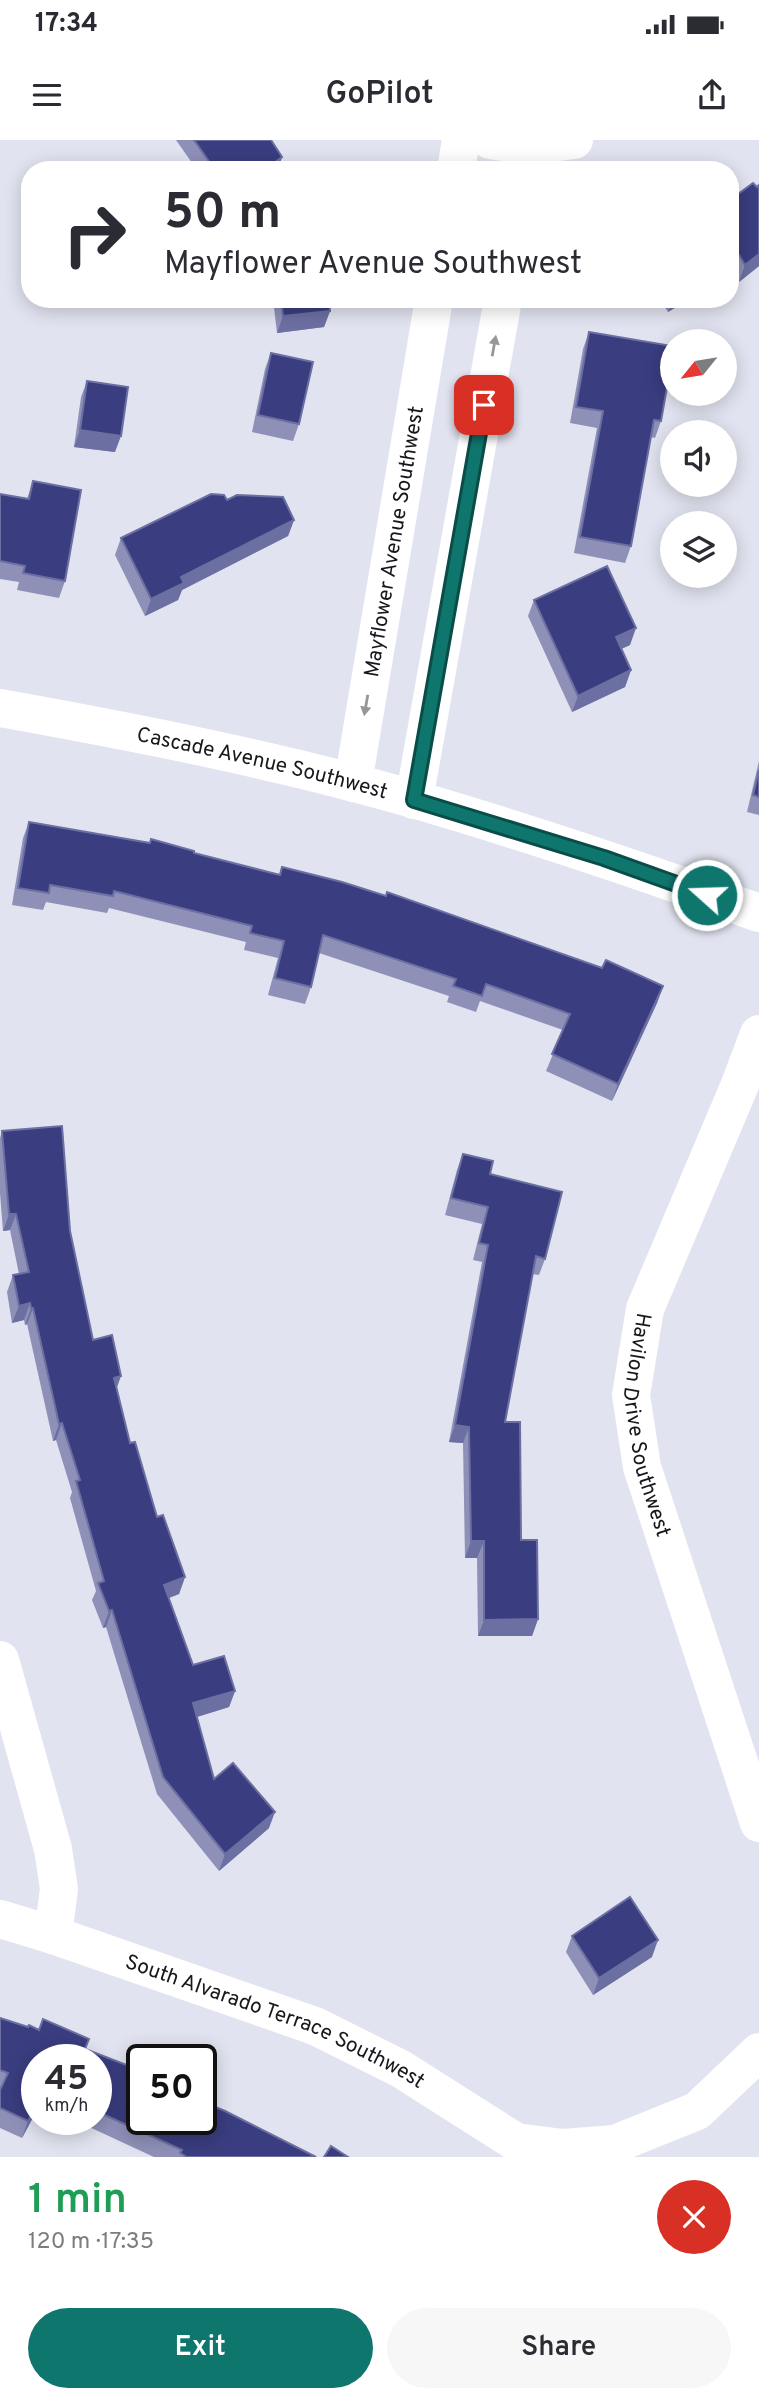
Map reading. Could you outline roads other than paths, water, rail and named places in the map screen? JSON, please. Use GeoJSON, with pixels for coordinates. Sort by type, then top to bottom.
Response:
{"type":"FeatureCollection","features":[{"type":"Feature","properties":{"kind":"street"},"geometry":{"type":"LineString","coordinates":[[458,161],[461,140]]}},
{"type":"Feature","properties":{"kind":"street"},"geometry":{"type":"LineString","coordinates":[[491,140],[528,158],[574,140]]}},
{"type":"Feature","properties":{"kind":"street","name":"Mayflower Avenue Southwest"},"geometry":{"type":"LineString","coordinates":[[353,783],[432,308]]}},
{"type":"Feature","properties":{"kind":"street"},"geometry":{"type":"LineString","coordinates":[[414,800],[501,308]]}},
{"type":"Feature","properties":{"kind":"street","name":"Cascade Avenue Southwest"},"geometry":{"type":"LineString","coordinates":[[0,708],[161,737],[353,783],[604,858],[759,914]]}},
{"type":"Feature","properties":{"kind":"street","name":"Havilon Drive Southwest"},"geometry":{"type":"LineString","coordinates":[[759,1034],[740,1087],[645,1309],[631,1395],[642,1467],[759,1823]]}},
{"type":"Feature","properties":{"kind":"street"},"geometry":{"type":"LineString","coordinates":[[0,1660],[53,1849],[59,1889],[53,1935]]}},
{"type":"Feature","properties":{"kind":"street","name":"South Alvarado Terrace Southwest"},"geometry":{"type":"LineString","coordinates":[[0,1919],[314,2026],[401,2069],[524,2149]]}},
{"type":"Feature","properties":{"kind":"street"},"geometry":{"type":"LineString","coordinates":[[524,2149],[615,2144],[697,2111],[759,2052]]}}]}
